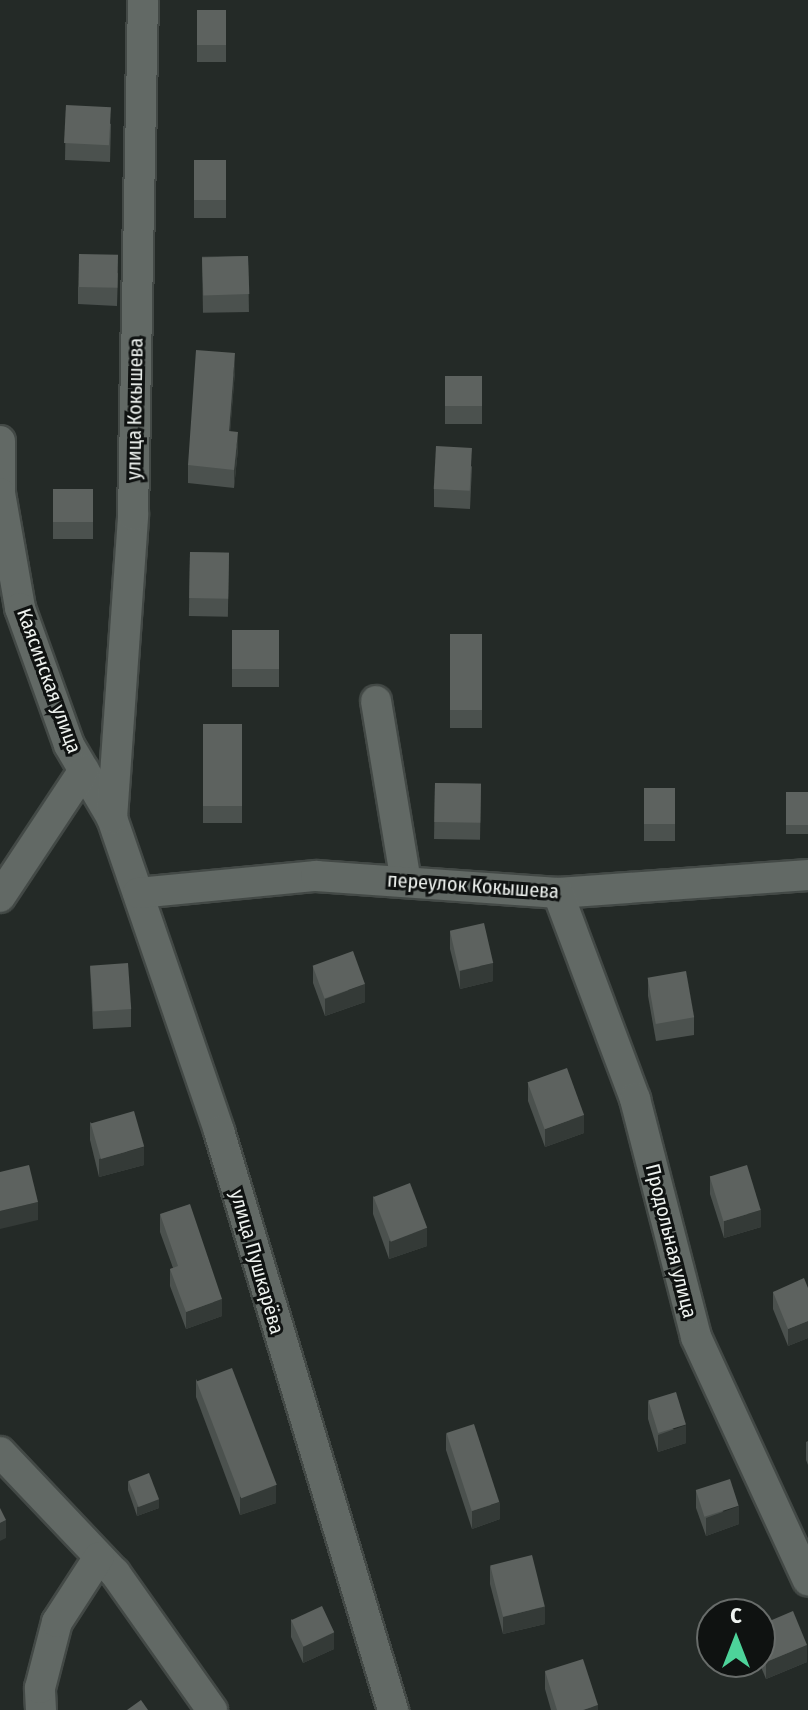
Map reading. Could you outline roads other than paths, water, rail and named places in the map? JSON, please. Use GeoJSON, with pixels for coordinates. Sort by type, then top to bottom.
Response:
{"type":"FeatureCollection","features":[{"type":"Feature","properties":{"kind":"street","name":"улица Кокышева"},"geometry":{"type":"LineString","coordinates":[[112,818],[133,515],[143,0]]}},
{"type":"Feature","properties":{"kind":"street","name":"Каясинская улица"},"geometry":{"type":"LineString","coordinates":[[0,441],[0,493],[20,608],[69,745],[112,818]]}},
{"type":"Feature","properties":{"kind":"street"},"geometry":{"type":"LineString","coordinates":[[376,701],[406,882]]}},
{"type":"Feature","properties":{"kind":"street"},"geometry":{"type":"LineString","coordinates":[[0,897],[84,770]]}},
{"type":"Feature","properties":{"kind":"street","name":"улица Пушкарёва"},"geometry":{"type":"LineString","coordinates":[[112,818],[219,1131],[393,1710]]}},
{"type":"Feature","properties":{"kind":"street","name":"переулок Кокышева"},"geometry":{"type":"LineString","coordinates":[[138,893],[316,876],[558,893],[808,875]]}},
{"type":"Feature","properties":{"kind":"street","name":"Продольная улица"},"geometry":{"type":"LineString","coordinates":[[558,893],[635,1099],[696,1337],[808,1580]]}},
{"type":"Feature","properties":{"kind":"street"},"geometry":{"type":"LineString","coordinates":[[0,1452],[99,1557],[212,1710]]}},
{"type":"Feature","properties":{"kind":"street"},"geometry":{"type":"LineString","coordinates":[[41,1710],[40,1688],[57,1622],[99,1557]]}}]}
